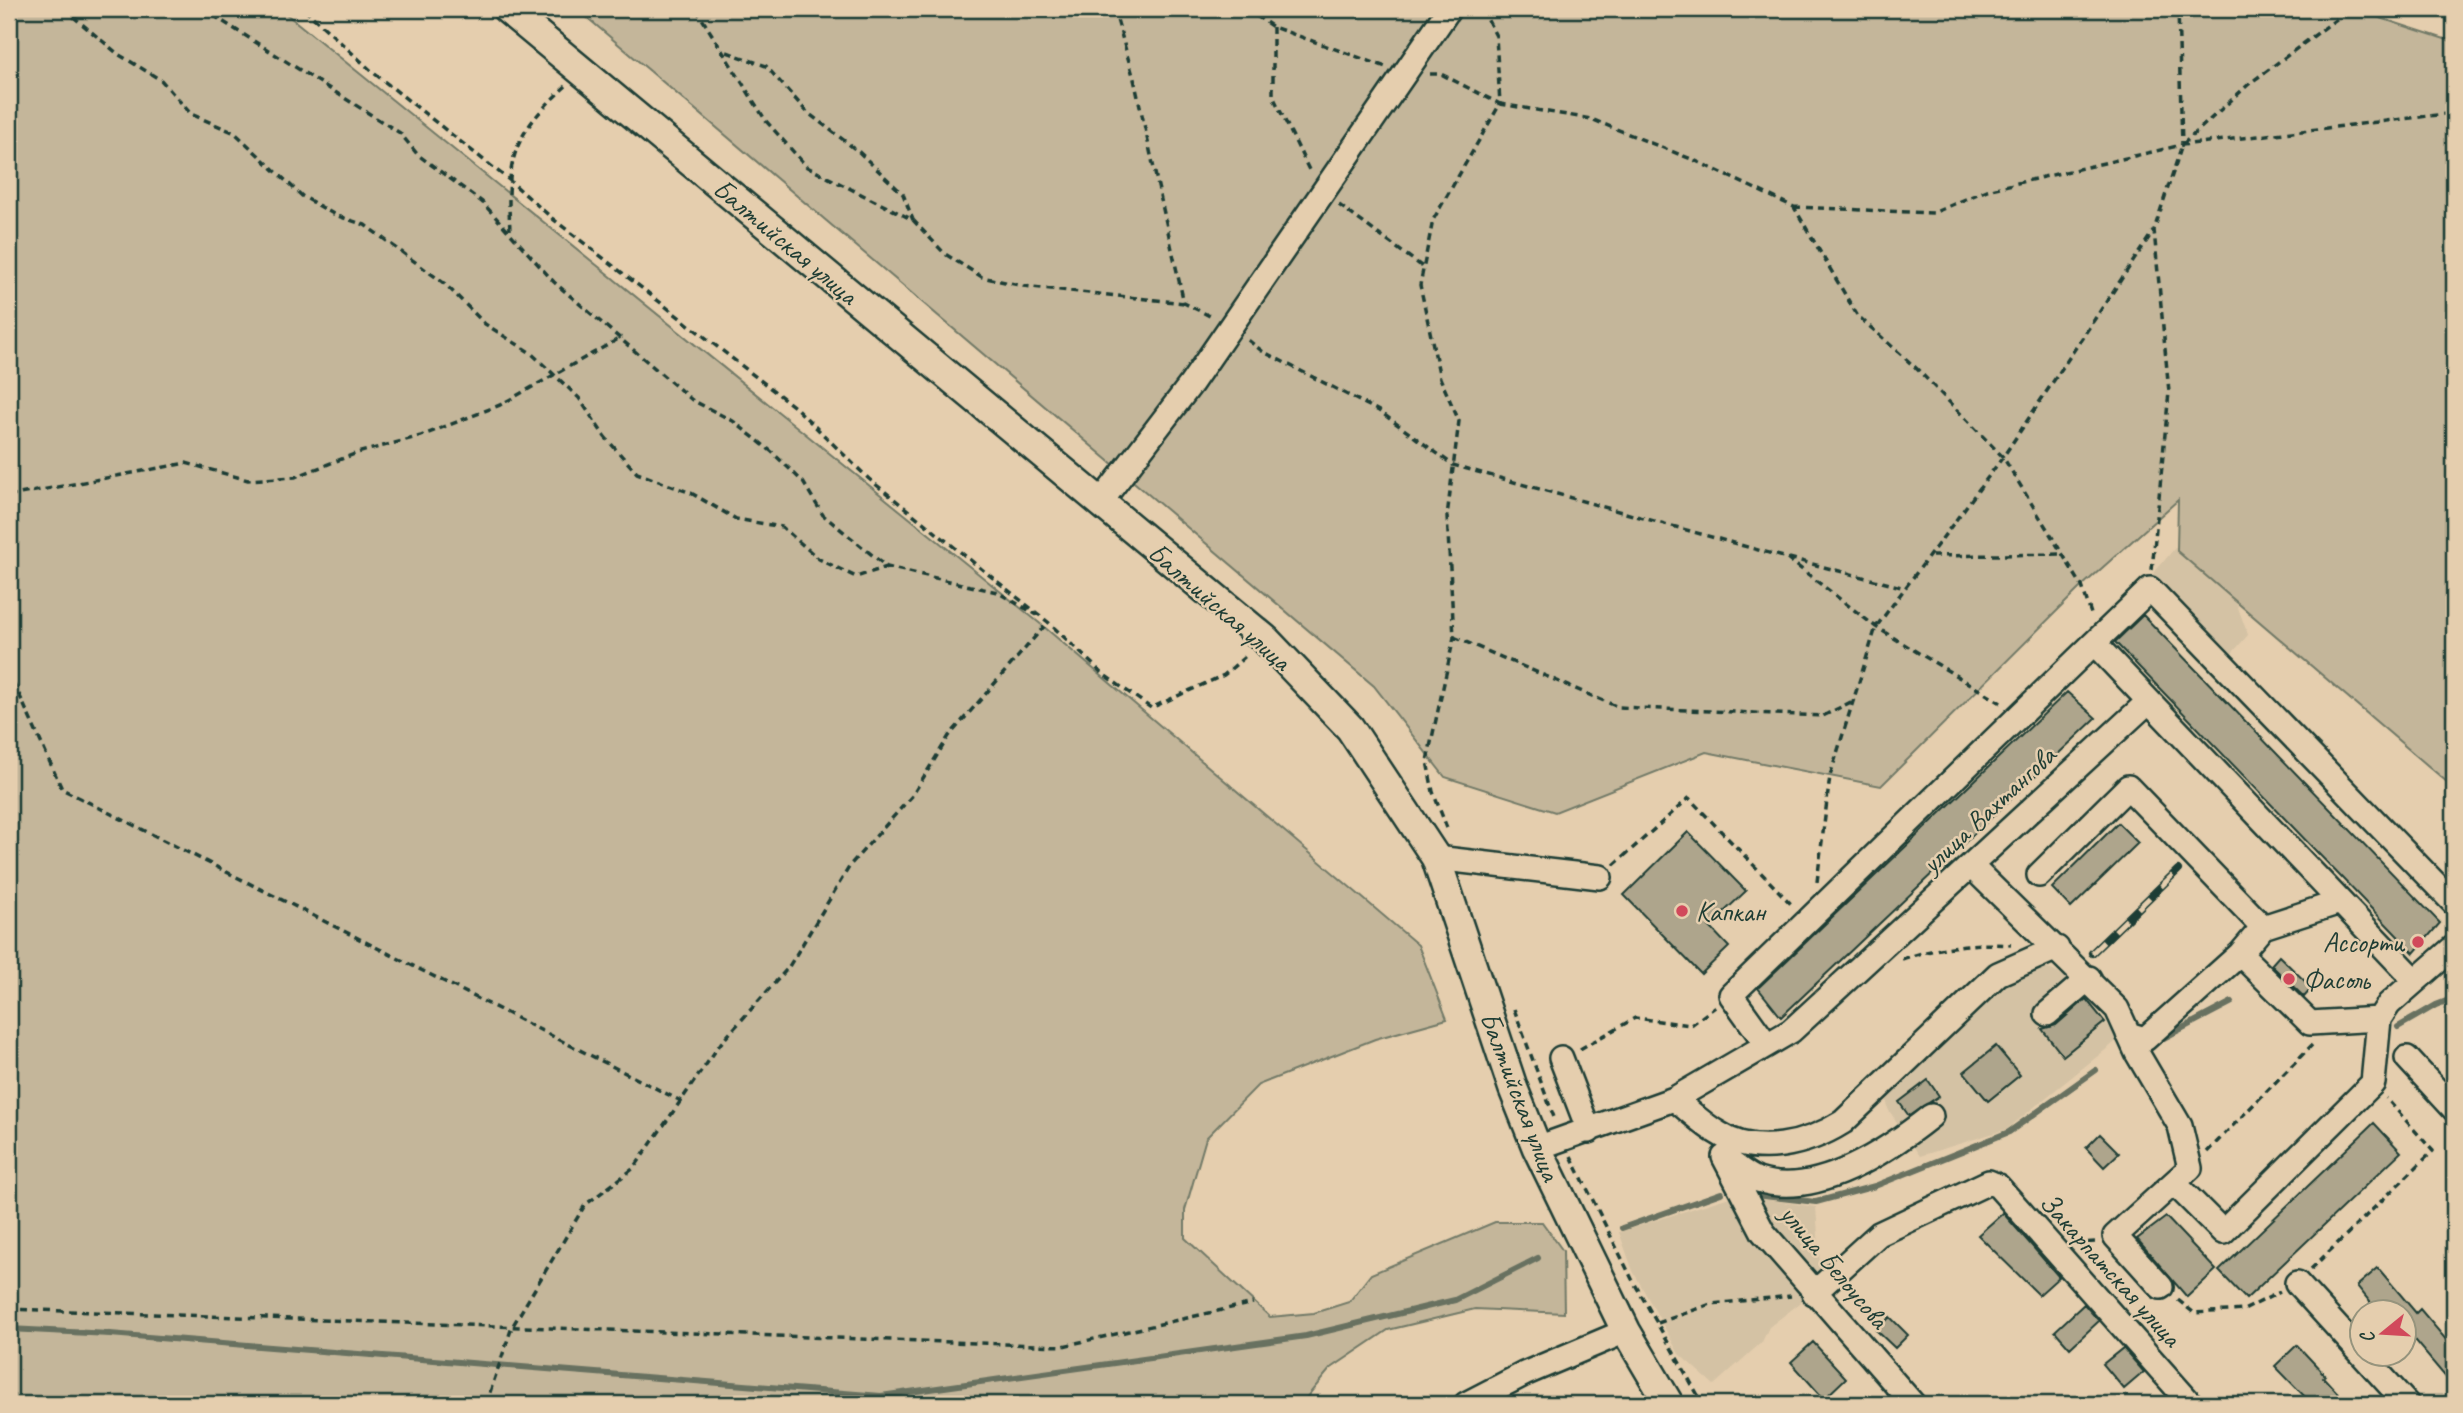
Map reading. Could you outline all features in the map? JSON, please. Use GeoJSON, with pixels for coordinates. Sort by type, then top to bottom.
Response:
{"type":"FeatureCollection","features":[{"type":"Feature","properties":{"kind":"main road","name":"Балтийская улица"},"geometry":{"type":"LineString","coordinates":[[507,9],[1265,639],[1350,728],[1448,859],[1513,1088],[1536,1148],[1626,1331],[1669,1404]]}},
{"type":"Feature","properties":{"kind":"street"},"geometry":{"type":"LineString","coordinates":[[1100,503],[1191,384],[1449,9]]}},
{"type":"Feature","properties":{"kind":"street"},"geometry":{"type":"LineString","coordinates":[[1767,1045],[1731,995],[2150,589],[2454,903]]}},
{"type":"Feature","properties":{"kind":"street"},"geometry":{"type":"LineString","coordinates":[[2094,643],[2415,980]]}},
{"type":"Feature","properties":{"kind":"street","name":"улица Вахтангова"},"geometry":{"type":"LineString","coordinates":[[1536,1148],[1674,1099],[1791,1031],[2149,701]]}},
{"type":"Feature","properties":{"kind":"street"},"geometry":{"type":"LineString","coordinates":[[2039,875],[2128,788],[2263,927]]}},
{"type":"Feature","properties":{"kind":"street"},"geometry":{"type":"LineString","coordinates":[[1448,859],[1600,877]]}},
{"type":"Feature","properties":{"kind":"street"},"geometry":{"type":"LineString","coordinates":[[1971,866],[2117,1009],[2128,1034],[2180,1126],[2182,1175],[2223,1232],[2373,1083],[2379,1018],[2415,980],[2454,947]]}},
{"type":"Feature","properties":{"kind":"street"},"geometry":{"type":"LineString","coordinates":[[2128,1034],[2145,1039],[2240,954],[2263,927],[2340,902]]}},
{"type":"Feature","properties":{"kind":"street"},"geometry":{"type":"LineString","coordinates":[[1674,1099],[1719,1135],[1745,1144],[1796,1144],[1822,1135],[1852,1113],[1998,974],[2057,948]]}},
{"type":"Feature","properties":{"kind":"street"},"geometry":{"type":"LineString","coordinates":[[2240,954],[2310,1023],[2379,1018]]}},
{"type":"Feature","properties":{"kind":"street"},"geometry":{"type":"LineString","coordinates":[[2047,1014],[2088,978]]}},
{"type":"Feature","properties":{"kind":"street"},"geometry":{"type":"LineString","coordinates":[[1561,1058],[1589,1130]]}},
{"type":"Feature","properties":{"kind":"street"},"geometry":{"type":"LineString","coordinates":[[2407,1058],[2454,1109]]}},
{"type":"Feature","properties":{"kind":"street"},"geometry":{"type":"LineString","coordinates":[[1674,1099],[1691,1125],[1724,1157],[1756,1179],[1780,1184],[1805,1183],[1832,1175],[1906,1136],[1931,1116]]}},
{"type":"Feature","properties":{"kind":"street","name":"улица Белоусова"},"geometry":{"type":"LineString","coordinates":[[1724,1157],[1763,1232],[1913,1404]]}},
{"type":"Feature","properties":{"kind":"street"},"geometry":{"type":"LineString","coordinates":[[2161,1287],[2115,1237],[2182,1175]]}},
{"type":"Feature","properties":{"kind":"street","name":"Закарпатская улица"},"geometry":{"type":"LineString","coordinates":[[1814,1293],[1879,1234],[1989,1182],[1998,1186],[2191,1404]]}},
{"type":"Feature","properties":{"kind":"street"},"geometry":{"type":"LineString","coordinates":[[2297,1283],[2407,1404]]}},
{"type":"Feature","properties":{"kind":"street"},"geometry":{"type":"LineString","coordinates":[[1466,1404],[1524,1374],[1626,1331]]}},
{"type":"Feature","properties":{"kind":"path"},"geometry":{"type":"LineString","coordinates":[[64,9],[118,54],[161,80],[191,114],[235,133],[302,195],[335,215],[365,225],[445,284],[485,324],[531,353],[579,398],[605,437],[637,473],[691,493],[736,519],[782,527],[819,559],[856,577],[887,567]]}},
{"type":"Feature","properties":{"kind":"path"},"geometry":{"type":"LineString","coordinates":[[203,9],[400,133],[418,155],[482,202],[554,282],[622,337],[692,400],[733,421],[772,452],[803,482],[823,515],[887,567],[997,592],[1048,622]]}},
{"type":"Feature","properties":{"kind":"path"},"geometry":{"type":"LineString","coordinates":[[304,9],[375,74],[509,180],[553,219],[796,408],[869,479],[1048,622],[1103,674],[1151,708],[1224,675],[1265,639]]}},
{"type":"Feature","properties":{"kind":"path"},"geometry":{"type":"LineString","coordinates":[[690,9],[724,52],[766,121],[807,167],[913,220],[945,254],[982,277],[1023,286],[1184,303],[1230,326],[1262,351],[1379,411],[1454,465],[1787,558],[1905,588]]}},
{"type":"Feature","properties":{"kind":"path"},"geometry":{"type":"LineString","coordinates":[[696,9],[700,19]]}},
{"type":"Feature","properties":{"kind":"path"},"geometry":{"type":"LineString","coordinates":[[1114,9],[1134,79],[1184,303]]}},
{"type":"Feature","properties":{"kind":"path"},"geometry":{"type":"LineString","coordinates":[[1810,918],[1830,776],[1876,627],[2003,457],[2154,230],[2182,145],[2178,9]]}},
{"type":"Feature","properties":{"kind":"path"},"geometry":{"type":"LineString","coordinates":[[2182,145],[2249,84],[2350,9]]}},
{"type":"Feature","properties":{"kind":"path"},"geometry":{"type":"LineString","coordinates":[[1273,27],[1273,96],[1304,163],[1323,193],[1424,268]]}},
{"type":"Feature","properties":{"kind":"path"},"geometry":{"type":"LineString","coordinates":[[724,52],[766,66],[807,112],[859,152],[904,194],[913,220]]}},
{"type":"Feature","properties":{"kind":"path"},"geometry":{"type":"LineString","coordinates":[[510,232],[509,170],[523,135],[543,107],[569,83]]}},
{"type":"Feature","properties":{"kind":"path"},"geometry":{"type":"LineString","coordinates":[[1448,859],[1427,761],[1454,637],[1447,516],[1460,421],[1440,378],[1420,285],[1433,220],[1500,104],[1591,119],[1696,161],[1794,207],[1933,213],[1987,190],[2182,145],[2454,113]]}},
{"type":"Feature","properties":{"kind":"path"},"geometry":{"type":"LineString","coordinates":[[1794,207],[1857,315],[1916,368],[2003,457],[2063,554],[2091,606],[2094,643]]}},
{"type":"Feature","properties":{"kind":"path"},"geometry":{"type":"LineString","coordinates":[[2150,589],[2169,392],[2154,230]]}},
{"type":"Feature","properties":{"kind":"path"},"geometry":{"type":"LineString","coordinates":[[9,496],[186,463],[248,480],[295,477],[357,453],[421,436],[500,404],[622,337]]}},
{"type":"Feature","properties":{"kind":"path"},"geometry":{"type":"LineString","coordinates":[[1931,556],[2063,554]]}},
{"type":"Feature","properties":{"kind":"path"},"geometry":{"type":"LineString","coordinates":[[1787,558],[1876,627],[2019,715]]}},
{"type":"Feature","properties":{"kind":"path"},"geometry":{"type":"LineString","coordinates":[[486,1404],[491,1398],[512,1326],[585,1205],[634,1167],[721,1043],[788,968],[851,864],[912,796],[949,736],[1048,622]]}},
{"type":"Feature","properties":{"kind":"path"},"geometry":{"type":"LineString","coordinates":[[1454,637],[1618,707],[1823,716],[1853,701]]}},
{"type":"Feature","properties":{"kind":"path"},"geometry":{"type":"LineString","coordinates":[[9,672],[62,789],[681,1101]]}},
{"type":"Feature","properties":{"kind":"path"},"geometry":{"type":"LineString","coordinates":[[1600,877],[1689,798],[1810,918]]}},
{"type":"Feature","properties":{"kind":"path"},"geometry":{"type":"LineString","coordinates":[[1898,960],[1929,950],[1973,943],[2015,946]]}},
{"type":"Feature","properties":{"kind":"path"},"geometry":{"type":"LineString","coordinates":[[1561,1058],[1635,1018],[1690,1025],[1731,995]]}},
{"type":"Feature","properties":{"kind":"path"},"geometry":{"type":"LineString","coordinates":[[2182,1175],[2315,1042],[2325,1022]]}},
{"type":"Feature","properties":{"kind":"path"},"geometry":{"type":"LineString","coordinates":[[2161,1287],[2194,1312],[2244,1310],[2297,1283],[2433,1151],[2373,1083]]}},
{"type":"Feature","properties":{"kind":"path"},"geometry":{"type":"LineString","coordinates":[[2068,1244],[2094,1243]]}},
{"type":"Feature","properties":{"kind":"path"},"geometry":{"type":"LineString","coordinates":[[1658,1323],[1711,1304],[1814,1293]]}},
{"type":"Feature","properties":{"kind":"path"},"geometry":{"type":"LineString","coordinates":[[9,1309],[1063,1346],[1253,1303]]}},
{"type":"Feature","properties":{"kind":"shaded area"},"geometry":{"type":"Polygon","coordinates":[[[9,9],[280,9],[1043,626],[1418,945],[1447,1019],[1375,1039],[1258,1085],[1206,1138],[1185,1210],[1185,1238],[1270,1317],[1314,1313],[1349,1302],[1371,1274],[1495,1222],[1542,1222],[1563,1251],[1564,1313],[1475,1309],[1388,1330],[1330,1369],[1301,1404],[9,1404],[9,9]]]}},
{"type":"Feature","properties":{"kind":"shaded area"},"geometry":{"type":"Polygon","coordinates":[[[577,9],[2353,9],[2454,42],[2454,788],[2177,551],[2178,500],[2082,586],[1881,786],[1706,752],[1555,812],[1445,777],[1374,686],[577,9]]]}},
{"type":"Feature","properties":{"kind":"shaded area"},"geometry":{"type":"Polygon","coordinates":[[[2185,536],[2228,580],[2248,635],[2226,660],[2148,580],[2185,536]]]}},
{"type":"Feature","properties":{"kind":"shaded area"},"geometry":{"type":"Polygon","coordinates":[[[2044,967],[2071,979],[2119,1039],[2007,1129],[1920,1156],[1888,1109],[1885,1091],[2022,973],[2044,967]]]}},
{"type":"Feature","properties":{"kind":"shaded area"},"geometry":{"type":"Polygon","coordinates":[[[1736,1195],[1816,1207],[1821,1277],[1800,1303],[1769,1327],[1762,1342],[1714,1385],[1679,1354],[1633,1271],[1619,1232],[1736,1195]]]}},
{"type":"Feature","properties":{"kind":"building"},"geometry":{"type":"Polygon","coordinates":[[[2143,615],[2440,923],[2414,953],[2115,642],[2143,615]]]}},
{"type":"Feature","properties":{"kind":"building"},"geometry":{"type":"Polygon","coordinates":[[[2067,692],[2096,718],[1781,1017],[1758,988],[2067,692]]]}},
{"type":"Feature","properties":{"kind":"building"},"geometry":{"type":"Polygon","coordinates":[[[2118,823],[2138,843],[2071,908],[2052,888],[2118,823]]]}},
{"type":"Feature","properties":{"kind":"building","name":"Капкан"},"geometry":{"type":"Polygon","coordinates":[[[1688,832],[1746,891],[1709,926],[1729,947],[1701,974],[1624,895],[1688,832]]]}},
{"type":"Feature","properties":{"kind":"building"},"geometry":{"type":"Polygon","coordinates":[[[2279,956],[2312,988],[2304,997],[2271,965],[2279,956]]]}},
{"type":"Feature","properties":{"kind":"building"},"geometry":{"type":"Polygon","coordinates":[[[2086,999],[2105,1022],[2063,1056],[2042,1029],[2056,1025],[2086,999]]]}},
{"type":"Feature","properties":{"kind":"building"},"geometry":{"type":"Polygon","coordinates":[[[1996,1046],[2020,1075],[1988,1101],[1964,1072],[1996,1046]]]}},
{"type":"Feature","properties":{"kind":"building"},"geometry":{"type":"Polygon","coordinates":[[[1928,1080],[1939,1096],[1909,1116],[1899,1102],[1928,1080]]]}},
{"type":"Feature","properties":{"kind":"building"},"geometry":{"type":"Polygon","coordinates":[[[2374,1123],[2401,1152],[2246,1299],[2219,1271],[2374,1123]]]}},
{"type":"Feature","properties":{"kind":"building"},"geometry":{"type":"Polygon","coordinates":[[[2100,1134],[2119,1153],[2104,1167],[2086,1148],[2100,1134]]]}},
{"type":"Feature","properties":{"kind":"building"},"geometry":{"type":"Polygon","coordinates":[[[2003,1213],[2059,1277],[2039,1295],[1978,1235],[2003,1213]]]}},
{"type":"Feature","properties":{"kind":"building"},"geometry":{"type":"Polygon","coordinates":[[[2166,1217],[2216,1270],[2187,1297],[2137,1239],[2166,1217]]]}},
{"type":"Feature","properties":{"kind":"building"},"geometry":{"type":"Polygon","coordinates":[[[2378,1268],[2403,1298],[2367,1298],[2357,1286],[2378,1268]]]}},
{"type":"Feature","properties":{"kind":"building"},"geometry":{"type":"Polygon","coordinates":[[[2084,1304],[2099,1321],[2070,1348],[2055,1331],[2084,1304]]]}},
{"type":"Feature","properties":{"kind":"building"},"geometry":{"type":"Polygon","coordinates":[[[2420,1309],[2454,1349],[2454,1387],[2418,1345],[2420,1309]]]}},
{"type":"Feature","properties":{"kind":"building"},"geometry":{"type":"Polygon","coordinates":[[[1890,1317],[1908,1335],[1895,1348],[1876,1330],[1890,1317]]]}},
{"type":"Feature","properties":{"kind":"building"},"geometry":{"type":"Polygon","coordinates":[[[1813,1342],[1846,1378],[1824,1399],[1791,1362],[1813,1342]]]}},
{"type":"Feature","properties":{"kind":"building"},"geometry":{"type":"Polygon","coordinates":[[[2297,1345],[2348,1404],[2312,1404],[2275,1366],[2297,1345]]]}},
{"type":"Feature","properties":{"kind":"building"},"geometry":{"type":"Polygon","coordinates":[[[2123,1348],[2144,1372],[2124,1389],[2103,1364],[2123,1348]]]}},
{"type":"Feature","properties":{"kind":"waterway"},"geometry":{"type":"LineString","coordinates":[[2398,1027],[2454,998]]}},
{"type":"Feature","properties":{"kind":"waterway"},"geometry":{"type":"LineString","coordinates":[[2156,1042],[2232,1002]]}},
{"type":"Feature","properties":{"kind":"waterway"},"geometry":{"type":"LineString","coordinates":[[1755,1195],[1816,1202],[1875,1186],[2009,1132],[2096,1070]]}},
{"type":"Feature","properties":{"kind":"waterway"},"geometry":{"type":"LineString","coordinates":[[1622,1228],[1721,1193]]}},
{"type":"Feature","properties":{"kind":"waterway"},"geometry":{"type":"LineString","coordinates":[[9,1329],[110,1334],[881,1396],[1306,1336],[1455,1300],[1538,1258]]}},
{"type":"Feature","properties":{"kind":"railway"},"geometry":{"type":"LineString","coordinates":[[2092,953],[2178,870]]}},
{"type":"Feature","properties":{"kind":"place","name":"Капкан"},"geometry":{"type":"Point","coordinates":[1682,911]}},
{"type":"Feature","properties":{"kind":"place","name":"Ассорти"},"geometry":{"type":"Point","coordinates":[2418,942]}},
{"type":"Feature","properties":{"kind":"place","name":"Фасоль"},"geometry":{"type":"Point","coordinates":[2289,979]}}]}
